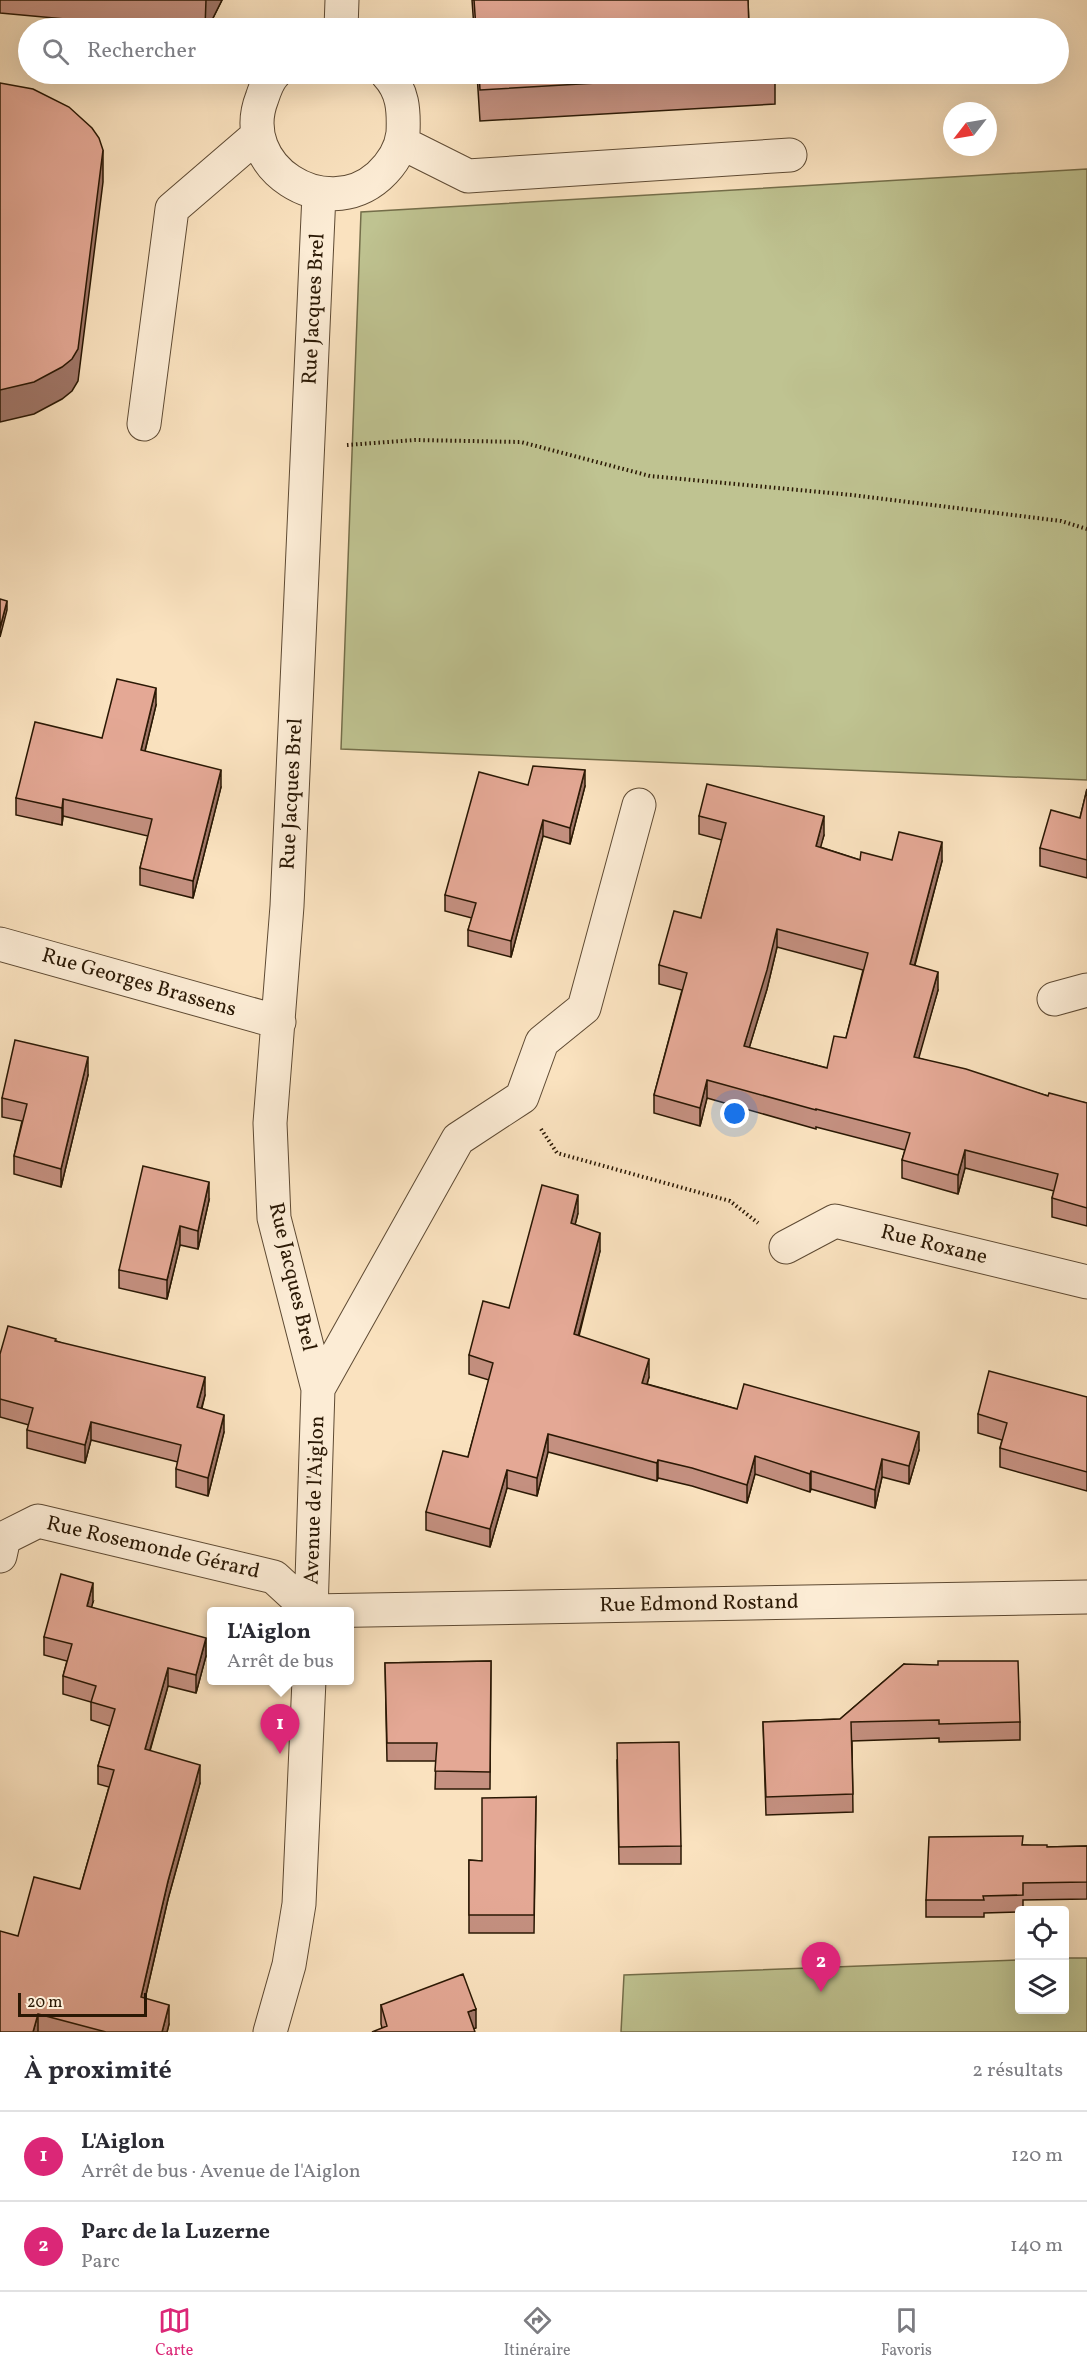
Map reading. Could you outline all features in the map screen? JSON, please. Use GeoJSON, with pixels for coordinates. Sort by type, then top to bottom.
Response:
{"type":"FeatureCollection","features":[{"type":"Feature","properties":{"kind":"street"},"geometry":{"type":"LineString","coordinates":[[341,18],[342,0]]}},
{"type":"Feature","properties":{"kind":"street"},"geometry":{"type":"LineString","coordinates":[[267,84],[257,109],[258,135],[267,159],[277,171],[297,186],[319,194],[345,193],[369,184],[390,166],[402,143],[405,107],[395,84]]}},
{"type":"Feature","properties":{"kind":"street"},"geometry":{"type":"LineString","coordinates":[[144,424],[172,209],[258,135]]}},
{"type":"Feature","properties":{"kind":"street"},"geometry":{"type":"LineString","coordinates":[[402,143],[468,176],[790,155]]}},
{"type":"Feature","properties":{"kind":"street","name":"Rue Jacques Brel"},"geometry":{"type":"LineString","coordinates":[[318,1389],[274,1218],[270,1123],[287,894],[319,194]]}},
{"type":"Feature","properties":{"kind":"street"},"geometry":{"type":"LineString","coordinates":[[318,1389],[458,1138],[522,1097],[542,1042],[584,1008],[639,805]]}},
{"type":"Feature","properties":{"kind":"street","name":"Rue Georges Brassens"},"geometry":{"type":"LineString","coordinates":[[0,944],[279,1022]]}},
{"type":"Feature","properties":{"kind":"street"},"geometry":{"type":"LineString","coordinates":[[1054,999],[1087,990]]}},
{"type":"Feature","properties":{"kind":"street","name":"Rue Roxane"},"geometry":{"type":"LineString","coordinates":[[786,1246],[835,1221],[1087,1282]]}},
{"type":"Feature","properties":{"kind":"street","name":"Avenue de l'Aiglon"},"geometry":{"type":"LineString","coordinates":[[311,1607],[318,1389]]}},
{"type":"Feature","properties":{"kind":"street","name":"Rue Rosemonde Gérard"},"geometry":{"type":"LineString","coordinates":[[0,1556],[4,1538],[38,1521],[274,1576],[307,1607]]}},
{"type":"Feature","properties":{"kind":"street","name":"Rue Edmond Rostand"},"geometry":{"type":"LineString","coordinates":[[354,1610],[1087,1597]]}},
{"type":"Feature","properties":{"kind":"street"},"geometry":{"type":"LineString","coordinates":[[270,2032],[289,1965],[299,1904],[309,1685]]}},
{"type":"Feature","properties":{"kind":"path"},"geometry":{"type":"LineString","coordinates":[[307,448],[415,440],[521,442],[650,476],[852,495],[1061,521],[1087,529]]}},
{"type":"Feature","properties":{"kind":"path"},"geometry":{"type":"LineString","coordinates":[[522,1097],[557,1153],[730,1201],[786,1246]]}},
{"type":"Feature","properties":{"kind":"green space"},"geometry":{"type":"Polygon","coordinates":[[[1087,169],[1087,780],[341,749],[361,212],[1087,169]]]}},
{"type":"Feature","properties":{"kind":"green space"},"geometry":{"type":"Polygon","coordinates":[[[1069,1958],[1087,1958],[1087,2032],[621,2032],[624,1975],[1015,1960],[1015,2014],[1069,2014],[1069,1958]]]}},
{"type":"Feature","properties":{"kind":"building"},"geometry":{"type":"Polygon","coordinates":[[[474,0],[748,0],[749,18],[475,18],[474,0]]]}},
{"type":"Feature","properties":{"kind":"building"},"geometry":{"type":"Polygon","coordinates":[[[0,83],[33,89],[69,107],[92,128],[103,150],[78,349],[72,359],[62,367],[34,382],[0,390],[0,83]]]}},
{"type":"Feature","properties":{"kind":"building"},"geometry":{"type":"Polygon","coordinates":[[[480,84],[581,84],[480,90],[480,84]]]}},
{"type":"Feature","properties":{"kind":"building"},"geometry":{"type":"Polygon","coordinates":[[[0,599],[7,601],[0,628],[0,599]]]}},
{"type":"Feature","properties":{"kind":"building"},"geometry":{"type":"Polygon","coordinates":[[[117,679],[156,688],[141,750],[221,770],[193,881],[140,868],[152,819],[63,799],[62,808],[16,798],[35,722],[102,738],[117,679]]]}},
{"type":"Feature","properties":{"kind":"building"},"geometry":{"type":"Polygon","coordinates":[[[533,766],[585,770],[570,828],[543,820],[511,941],[468,930],[476,903],[445,895],[479,772],[528,785],[533,766]]]}},
{"type":"Feature","properties":{"kind":"building"},"geometry":{"type":"Polygon","coordinates":[[[707,784],[824,816],[816,846],[860,860],[861,852],[892,860],[899,832],[942,842],[910,964],[938,972],[914,1057],[966,1069],[1048,1096],[1049,1093],[1087,1103],[1087,1208],[1052,1198],[1058,1174],[965,1150],[958,1175],[902,1160],[910,1133],[707,1080],[700,1108],[654,1095],[687,973],[659,965],[674,911],[701,918],[726,823],[699,816],[707,784]],[[777,929],[744,1046],[827,1068],[834,1036],[846,1038],[868,953],[777,929]]]}},
{"type":"Feature","properties":{"kind":"building"},"geometry":{"type":"Polygon","coordinates":[[[1087,789],[1087,860],[1040,848],[1051,810],[1080,818],[1087,789]]]}},
{"type":"Feature","properties":{"kind":"building"},"geometry":{"type":"Polygon","coordinates":[[[15,1040],[88,1057],[61,1169],[14,1156],[27,1104],[2,1098],[15,1040]]]}},
{"type":"Feature","properties":{"kind":"building"},"geometry":{"type":"Polygon","coordinates":[[[143,1166],[209,1182],[198,1231],[180,1226],[167,1280],[119,1270],[143,1166]]]}},
{"type":"Feature","properties":{"kind":"building"},"geometry":{"type":"Polygon","coordinates":[[[542,1185],[578,1195],[571,1223],[600,1233],[574,1334],[649,1359],[642,1383],[737,1409],[744,1384],[919,1432],[909,1466],[882,1459],[875,1490],[811,1471],[810,1474],[755,1456],[747,1485],[692,1468],[658,1460],[657,1463],[548,1434],[537,1478],[507,1470],[490,1529],[426,1512],[443,1451],[468,1457],[493,1363],[469,1355],[483,1301],[509,1308],[542,1185]]]}},
{"type":"Feature","properties":{"kind":"building"},"geometry":{"type":"Polygon","coordinates":[[[8,1326],[56,1339],[55,1341],[205,1377],[197,1407],[224,1415],[208,1478],[176,1469],[181,1445],[91,1422],[85,1445],[27,1430],[33,1408],[0,1399],[0,1354],[8,1326]]]}},
{"type":"Feature","properties":{"kind":"building"},"geometry":{"type":"Polygon","coordinates":[[[989,1371],[1087,1397],[1087,1472],[1000,1448],[1007,1423],[978,1414],[989,1371]]]}},
{"type":"Feature","properties":{"kind":"building"},"geometry":{"type":"Polygon","coordinates":[[[61,1574],[93,1583],[87,1606],[206,1638],[196,1675],[168,1668],[145,1749],[200,1765],[168,1881],[141,1997],[169,2005],[162,2032],[106,2032],[38,2014],[33,2032],[0,2032],[0,1931],[18,1936],[34,1877],[80,1889],[114,1770],[98,1766],[115,1709],[91,1702],[96,1686],[63,1676],[72,1644],[44,1637],[61,1574]]]}},
{"type":"Feature","properties":{"kind":"building"},"geometry":{"type":"Polygon","coordinates":[[[491,1661],[490,1772],[435,1771],[437,1743],[387,1743],[385,1663],[491,1661]]]}},
{"type":"Feature","properties":{"kind":"building"},"geometry":{"type":"Polygon","coordinates":[[[938,1661],[1018,1661],[1020,1722],[939,1724],[939,1720],[851,1722],[853,1794],[766,1797],[763,1722],[840,1719],[904,1664],[938,1665],[938,1661]]]}},
{"type":"Feature","properties":{"kind":"building"},"geometry":{"type":"Polygon","coordinates":[[[679,1742],[681,1846],[619,1847],[617,1743],[679,1742]]]}},
{"type":"Feature","properties":{"kind":"building"},"geometry":{"type":"Polygon","coordinates":[[[536,1797],[534,1915],[469,1915],[469,1860],[482,1861],[482,1798],[536,1797]]]}},
{"type":"Feature","properties":{"kind":"building"},"geometry":{"type":"Polygon","coordinates":[[[1023,1836],[1022,1845],[1087,1846],[1087,1882],[1023,1883],[1023,1895],[983,1896],[984,1900],[926,1900],[929,1837],[1023,1836]]]}},
{"type":"Feature","properties":{"kind":"building"},"geometry":{"type":"Polygon","coordinates":[[[463,1974],[476,2009],[468,2012],[475,2032],[372,2032],[387,2026],[381,2005],[463,1974]]]}},
{"type":"Feature","properties":{"kind":"place","name":"L'Aiglon"},"geometry":{"type":"Point","coordinates":[280,1754]}},
{"type":"Feature","properties":{"kind":"place","name":"Parc de la Luzerne"},"geometry":{"type":"Point","coordinates":[821,1992]}}]}
